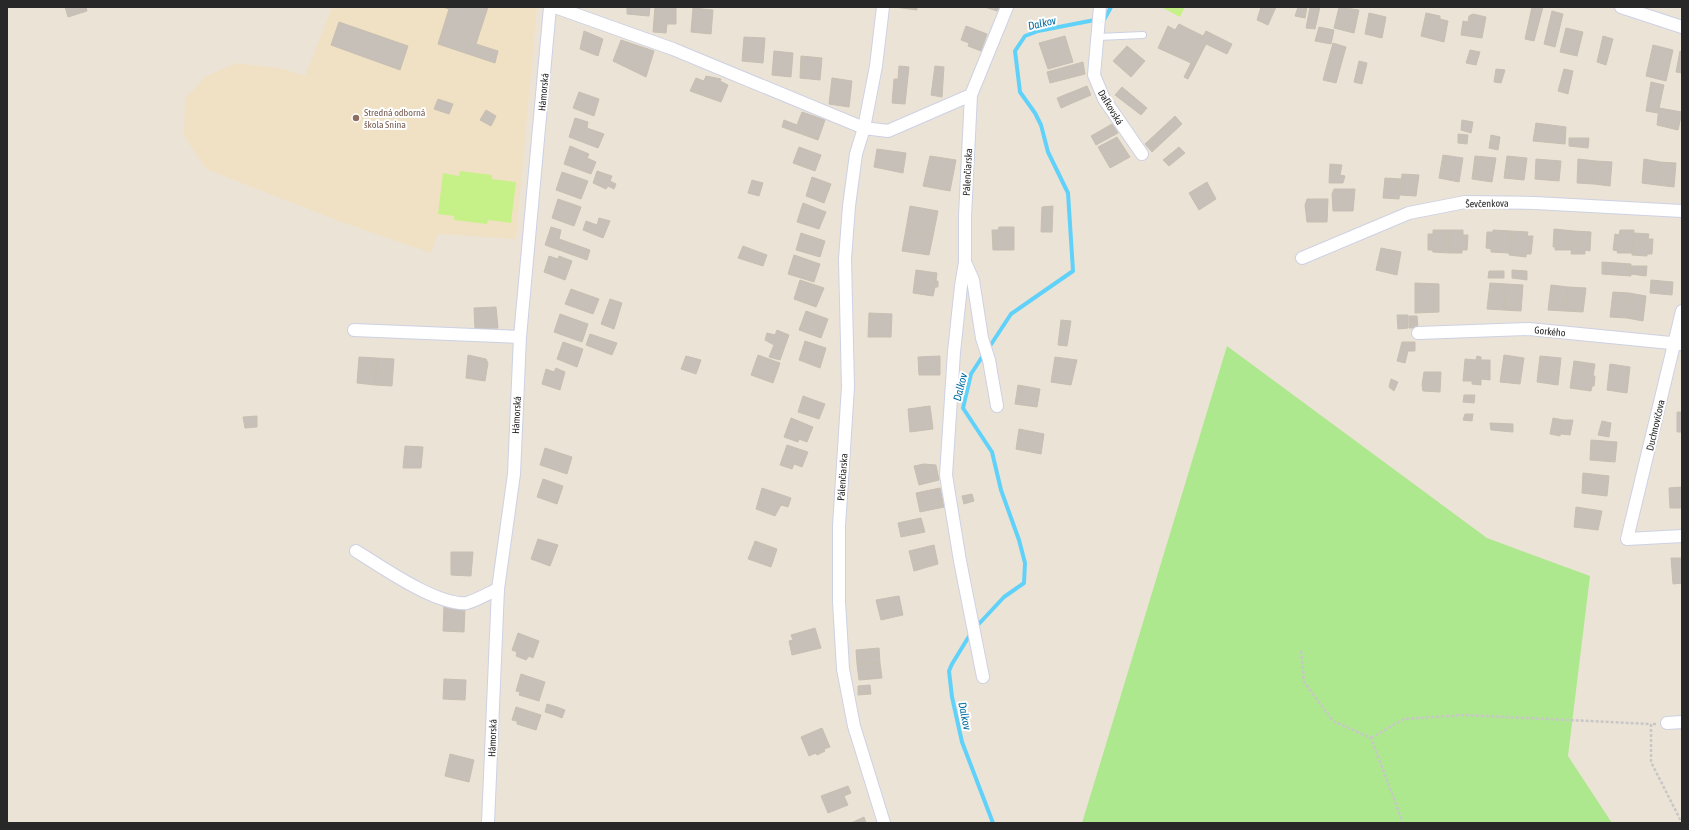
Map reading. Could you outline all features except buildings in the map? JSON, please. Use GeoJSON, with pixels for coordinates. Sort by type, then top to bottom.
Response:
{"type":"FeatureCollection","features":[{"type":"Feature","properties":{"kind":"street","name":"Hámorská"},"geometry":{"type":"LineString","coordinates":[[488,823],[498,589],[514,474],[520,337],[550,7]]}},
{"type":"Feature","properties":{"kind":"street"},"geometry":{"type":"LineString","coordinates":[[555,7],[673,50],[864,128],[888,131],[971,95]]}},
{"type":"Feature","properties":{"kind":"street","name":"Pálenčiarska"},"geometry":{"type":"LineString","coordinates":[[883,7],[876,66],[864,128],[856,154],[849,206],[845,259],[848,387],[839,526],[839,601],[843,669],[854,726],[884,823]]}},
{"type":"Feature","properties":{"kind":"street","name":"Pálenčiarska"},"geometry":{"type":"LineString","coordinates":[[983,677],[960,561],[946,475],[954,352],[965,262],[965,216],[971,95],[1007,7]]}},
{"type":"Feature","properties":{"kind":"street"},"geometry":{"type":"LineString","coordinates":[[1621,7],[1682,27]]}},
{"type":"Feature","properties":{"kind":"street","name":"Daľkovská"},"geometry":{"type":"LineString","coordinates":[[1100,9],[1094,75],[1104,100],[1142,154]]}},
{"type":"Feature","properties":{"kind":"street","name":"Ševčenkova"},"geometry":{"type":"LineString","coordinates":[[1302,258],[1409,213],[1465,202],[1535,203],[1682,211]]}},
{"type":"Feature","properties":{"kind":"street"},"geometry":{"type":"LineString","coordinates":[[965,262],[973,280],[982,338],[989,360],[997,406]]}},
{"type":"Feature","properties":{"kind":"street","name":"Duchnovičova"},"geometry":{"type":"LineString","coordinates":[[1682,311],[1678,344],[1627,538],[1682,536]]}},
{"type":"Feature","properties":{"kind":"street","name":"Gorkého"},"geometry":{"type":"LineString","coordinates":[[1418,332],[1530,329],[1678,344]]}},
{"type":"Feature","properties":{"kind":"street"},"geometry":{"type":"LineString","coordinates":[[354,330],[520,337]]}},
{"type":"Feature","properties":{"kind":"street"},"geometry":{"type":"LineString","coordinates":[[356,551],[407,582],[443,600],[467,602],[498,589]]}},
{"type":"Feature","properties":{"kind":"street"},"geometry":{"type":"LineString","coordinates":[[1666,723],[1682,722]]}},
{"type":"Feature","properties":{"kind":"lane"},"geometry":{"type":"LineString","coordinates":[[1098,32],[1143,35]]}},
{"type":"Feature","properties":{"kind":"path"},"geometry":{"type":"LineString","coordinates":[[1301,651],[1304,682],[1333,721],[1371,738],[1403,823]]}},
{"type":"Feature","properties":{"kind":"path"},"geometry":{"type":"LineString","coordinates":[[1371,738],[1404,720],[1464,715],[1650,724],[1666,723]]}},
{"type":"Feature","properties":{"kind":"path"},"geometry":{"type":"LineString","coordinates":[[1650,724],[1651,762],[1682,823]]}},
{"type":"Feature","properties":{"kind":"shaded area","name":"Stredná odborná škola Snina"},"geometry":{"type":"Polygon","coordinates":[[[332,7],[537,7],[516,239],[438,234],[431,253],[341,222],[206,169],[184,136],[185,99],[205,77],[236,63],[284,69],[305,76],[332,7]]]}},
{"type":"Feature","properties":{"kind":"green space"},"geometry":{"type":"Polygon","coordinates":[[[1161,7],[1185,7],[1180,17],[1161,7]]]}},
{"type":"Feature","properties":{"kind":"green space"},"geometry":{"type":"Polygon","coordinates":[[[460,171],[492,175],[492,179],[516,182],[511,223],[488,220],[487,224],[454,220],[454,216],[438,214],[443,173],[459,176],[460,171]]]}},
{"type":"Feature","properties":{"kind":"green space"},"geometry":{"type":"Polygon","coordinates":[[[1227,346],[1487,538],[1590,576],[1568,756],[1612,823],[1082,823],[1227,346]]]}},
{"type":"Feature","properties":{"kind":"waterway","name":"Dalkov"},"geometry":{"type":"LineString","coordinates":[[988,349],[1011,314],[1073,271],[1068,193],[1048,152],[1041,125],[1035,113],[1020,92],[1015,51],[1025,36],[1038,31],[1105,18],[1111,7]]}},
{"type":"Feature","properties":{"kind":"waterway","name":"Dalkov"},"geometry":{"type":"LineString","coordinates":[[976,627],[1004,597],[1024,583],[1025,563],[1019,540],[1001,490],[992,452],[963,408],[971,374],[984,354]]}},
{"type":"Feature","properties":{"kind":"waterway","name":"Dalkov"},"geometry":{"type":"LineString","coordinates":[[971,633],[949,671],[952,697],[962,742],[993,823]]}},
{"type":"Feature","properties":{"kind":"place","name":"Stredná odborná škola Snina"},"geometry":{"type":"Point","coordinates":[356,118]}}]}
